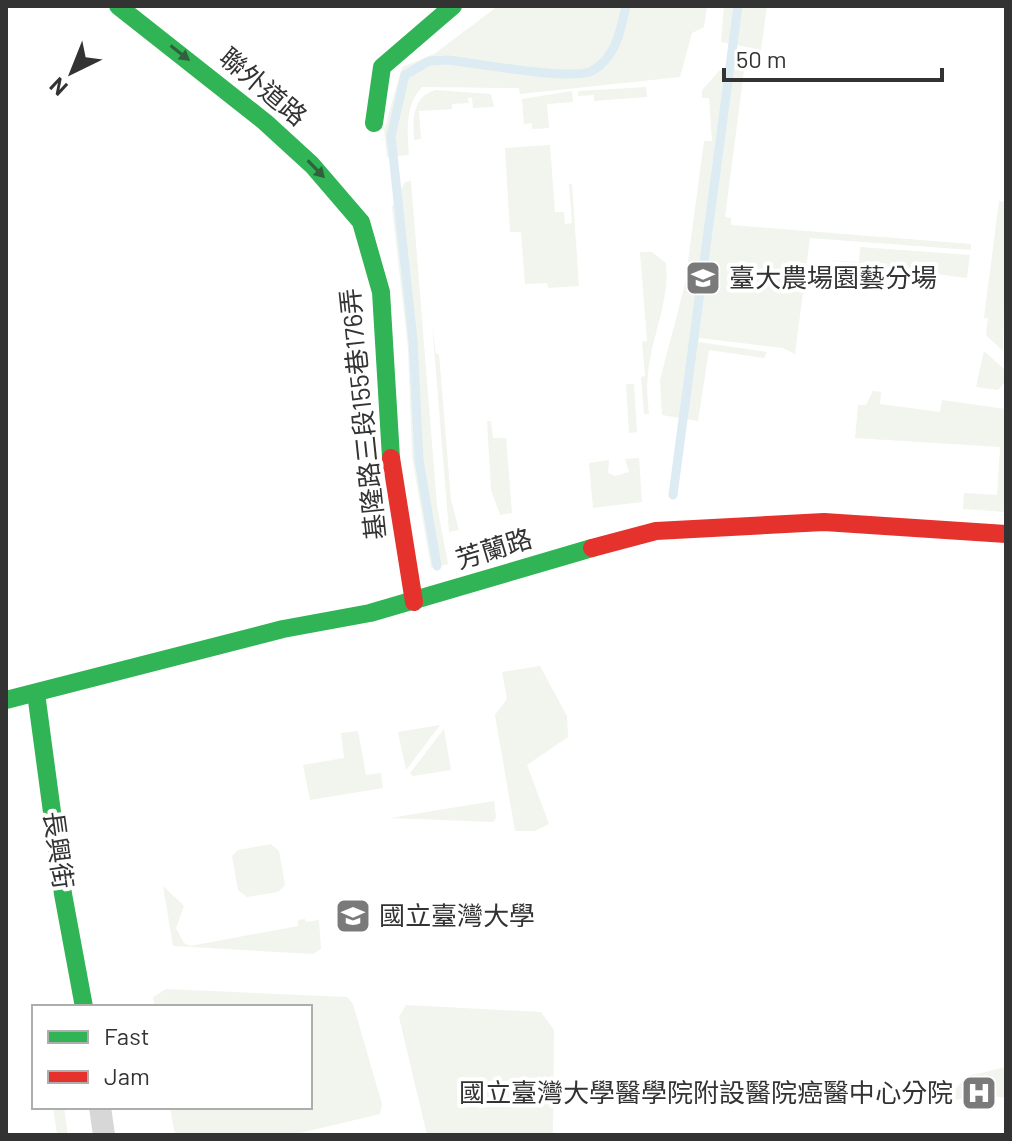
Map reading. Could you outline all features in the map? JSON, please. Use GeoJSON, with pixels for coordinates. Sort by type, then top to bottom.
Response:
{"type":"FeatureCollection","features":[{"type":"Feature","properties":{"kind":"street","name":"聯外道路"},"geometry":{"type":"LineString","coordinates":[[118,6],[265,122],[312,165],[361,222]]}},
{"type":"Feature","properties":{"kind":"street"},"geometry":{"type":"LineString","coordinates":[[374,123],[382,67],[453,6]]}},
{"type":"Feature","properties":{"kind":"street","name":"基隆路三段155巷176弄"},"geometry":{"type":"LineString","coordinates":[[361,222],[381,292],[391,456],[414,602]]}},
{"type":"Feature","properties":{"kind":"street","name":"芳蘭路"},"geometry":{"type":"LineString","coordinates":[[6,700],[283,629],[356,617],[414,602],[502,572],[656,531],[824,522],[1006,534]]}},
{"type":"Feature","properties":{"kind":"street","name":"長興街"},"geometry":{"type":"LineString","coordinates":[[36,693],[63,894],[84,1005]]}},
{"type":"Feature","properties":{"kind":"street"},"geometry":{"type":"LineString","coordinates":[[100,1109],[104,1135]]}},
{"type":"Feature","properties":{"kind":"shaded area"},"geometry":{"type":"Polygon","coordinates":[[[498,6],[707,6],[704,27],[692,33],[680,77],[520,94],[519,88],[422,87],[410,110],[409,155],[387,157],[384,130],[402,67],[434,54],[498,6]]]}},
{"type":"Feature","properties":{"kind":"shaded area"},"geometry":{"type":"Polygon","coordinates":[[[724,6],[767,6],[761,50],[721,42],[724,6]]]}},
{"type":"Feature","properties":{"kind":"shaded area"},"geometry":{"type":"Polygon","coordinates":[[[726,68],[744,71],[725,217],[731,218],[731,225],[971,244],[971,250],[810,238],[795,354],[783,348],[699,338],[698,342],[767,352],[764,358],[709,350],[698,421],[662,415],[660,380],[685,284],[704,141],[712,141],[709,98],[702,98],[702,90],[719,71],[726,68]]]}},
{"type":"Feature","properties":{"kind":"shaded area"},"geometry":{"type":"Polygon","coordinates":[[[646,87],[647,97],[594,101],[594,95],[578,96],[578,91],[646,87]]]}},
{"type":"Feature","properties":{"kind":"shaded area"},"geometry":{"type":"Polygon","coordinates":[[[435,90],[491,94],[494,107],[473,108],[472,98],[468,98],[469,103],[452,104],[452,109],[419,111],[421,139],[414,140],[414,117],[418,103],[427,93],[435,90]]]}},
{"type":"Feature","properties":{"kind":"shaded area"},"geometry":{"type":"Polygon","coordinates":[[[572,91],[573,102],[547,104],[549,128],[532,129],[532,123],[524,124],[522,99],[572,91]]]}},
{"type":"Feature","properties":{"kind":"shaded area"},"geometry":{"type":"Polygon","coordinates":[[[550,145],[555,212],[564,212],[565,224],[572,223],[569,184],[572,184],[579,286],[548,288],[547,283],[525,284],[521,232],[510,232],[505,148],[550,145]]]}},
{"type":"Feature","properties":{"kind":"shaded area"},"geometry":{"type":"Polygon","coordinates":[[[411,181],[437,506],[448,564],[431,568],[412,457],[408,349],[392,207],[405,182],[411,181]]]}},
{"type":"Feature","properties":{"kind":"shaded area"},"geometry":{"type":"Polygon","coordinates":[[[999,201],[1006,202],[1003,351],[986,335],[988,318],[984,318],[999,201]]]}},
{"type":"Feature","properties":{"kind":"shaded area"},"geometry":{"type":"Polygon","coordinates":[[[860,247],[970,255],[967,278],[829,260],[859,262],[860,247]]]}},
{"type":"Feature","properties":{"kind":"shaded area"},"geometry":{"type":"Polygon","coordinates":[[[640,252],[652,252],[666,263],[663,306],[647,380],[649,414],[644,414],[641,377],[645,376],[642,342],[647,341],[640,252]]]}},
{"type":"Feature","properties":{"kind":"shaded area"},"geometry":{"type":"Polygon","coordinates":[[[432,323],[436,354],[439,354],[451,500],[459,530],[449,532],[432,323]]]}},
{"type":"Feature","properties":{"kind":"shaded area"},"geometry":{"type":"Polygon","coordinates":[[[984,351],[1006,371],[1006,381],[998,390],[976,387],[984,351]]]}},
{"type":"Feature","properties":{"kind":"shaded area"},"geometry":{"type":"Polygon","coordinates":[[[626,384],[634,384],[637,432],[629,433],[626,384]]]}},
{"type":"Feature","properties":{"kind":"shaded area"},"geometry":{"type":"Polygon","coordinates":[[[873,391],[881,392],[880,404],[940,412],[942,400],[1006,409],[1006,512],[963,509],[964,493],[997,495],[1000,447],[855,438],[858,405],[866,405],[873,391]]]}},
{"type":"Feature","properties":{"kind":"shaded area"},"geometry":{"type":"Polygon","coordinates":[[[487,421],[491,421],[493,438],[506,438],[512,513],[500,515],[491,490],[487,421]]]}},
{"type":"Feature","properties":{"kind":"shaded area"},"geometry":{"type":"Polygon","coordinates":[[[639,458],[642,502],[593,508],[589,463],[609,460],[608,473],[615,476],[629,472],[625,459],[639,458]]]}},
{"type":"Feature","properties":{"kind":"shaded area"},"geometry":{"type":"Polygon","coordinates":[[[540,666],[567,716],[568,737],[527,765],[549,824],[535,831],[515,831],[495,715],[507,699],[502,672],[540,666]]]}},
{"type":"Feature","properties":{"kind":"shaded area"},"geometry":{"type":"Polygon","coordinates":[[[440,725],[406,770],[398,732],[440,725]]]}},
{"type":"Feature","properties":{"kind":"shaded area"},"geometry":{"type":"Polygon","coordinates":[[[444,729],[451,770],[413,776],[410,773],[444,729]]]}},
{"type":"Feature","properties":{"kind":"shaded area"},"geometry":{"type":"Polygon","coordinates":[[[358,731],[366,775],[381,773],[383,788],[310,800],[303,765],[344,758],[341,733],[358,731]]]}},
{"type":"Feature","properties":{"kind":"shaded area"},"geometry":{"type":"Polygon","coordinates":[[[494,801],[496,817],[493,822],[390,818],[494,801]]]}},
{"type":"Feature","properties":{"kind":"shaded area"},"geometry":{"type":"Polygon","coordinates":[[[271,844],[279,851],[285,885],[278,892],[247,897],[238,890],[232,856],[238,850],[271,844]]]}},
{"type":"Feature","properties":{"kind":"shaded area"},"geometry":{"type":"Polygon","coordinates":[[[163,886],[184,906],[176,928],[184,943],[190,946],[298,926],[298,920],[305,919],[306,922],[319,920],[321,949],[313,954],[173,946],[163,886]]]}},
{"type":"Feature","properties":{"kind":"shaded area"},"geometry":{"type":"Polygon","coordinates":[[[166,989],[347,997],[353,1004],[382,1104],[380,1114],[292,1135],[175,1135],[170,1109],[312,1109],[312,1005],[155,1005],[153,997],[166,989]]]}},
{"type":"Feature","properties":{"kind":"shaded area"},"geometry":{"type":"Polygon","coordinates":[[[406,1005],[541,1012],[554,1030],[553,1135],[427,1135],[399,1017],[406,1005]]]}},
{"type":"Feature","properties":{"kind":"shaded area"},"geometry":{"type":"Polygon","coordinates":[[[1006,1067],[1006,1098],[975,1093],[935,1109],[968,1076],[1006,1067]]]}},
{"type":"Feature","properties":{"kind":"shaded area"},"geometry":{"type":"Polygon","coordinates":[[[53,1109],[64,1109],[68,1135],[57,1135],[53,1109]]]}},
{"type":"Feature","properties":{"kind":"waterway"},"geometry":{"type":"LineString","coordinates":[[437,566],[419,460],[413,340],[391,136],[405,75],[429,61],[448,60],[544,73],[581,74],[592,71],[612,51],[626,6]]}},
{"type":"Feature","properties":{"kind":"waterway"},"geometry":{"type":"LineString","coordinates":[[673,495],[738,6]]}},
{"type":"Feature","properties":{"kind":"traffic: fast"},"geometry":{"type":"LineString","coordinates":[[118,6],[265,122],[312,165],[361,222],[381,292],[391,458]]}},
{"type":"Feature","properties":{"kind":"traffic: fast"},"geometry":{"type":"LineString","coordinates":[[374,123],[382,67],[453,6]]}},
{"type":"Feature","properties":{"kind":"traffic: fast"},"geometry":{"type":"LineString","coordinates":[[6,700],[283,629],[370,613],[592,548]]}},
{"type":"Feature","properties":{"kind":"traffic: fast"},"geometry":{"type":"LineString","coordinates":[[36,693],[63,894],[84,1005]]}},
{"type":"Feature","properties":{"kind":"traffic: jam"},"geometry":{"type":"LineString","coordinates":[[391,458],[414,602]]}},
{"type":"Feature","properties":{"kind":"traffic: jam"},"geometry":{"type":"LineString","coordinates":[[592,548],[656,531],[824,522],[1006,534]]}},
{"type":"Feature","properties":{"kind":"place","name":"臺大農場園藝分場"},"geometry":{"type":"Point","coordinates":[703,278]}},
{"type":"Feature","properties":{"kind":"place","name":"國立臺灣大學"},"geometry":{"type":"Point","coordinates":[353,916]}},
{"type":"Feature","properties":{"kind":"place","name":"國立臺灣大學醫學院附設醫院癌醫中心分院"},"geometry":{"type":"Point","coordinates":[979,1093]}}]}
